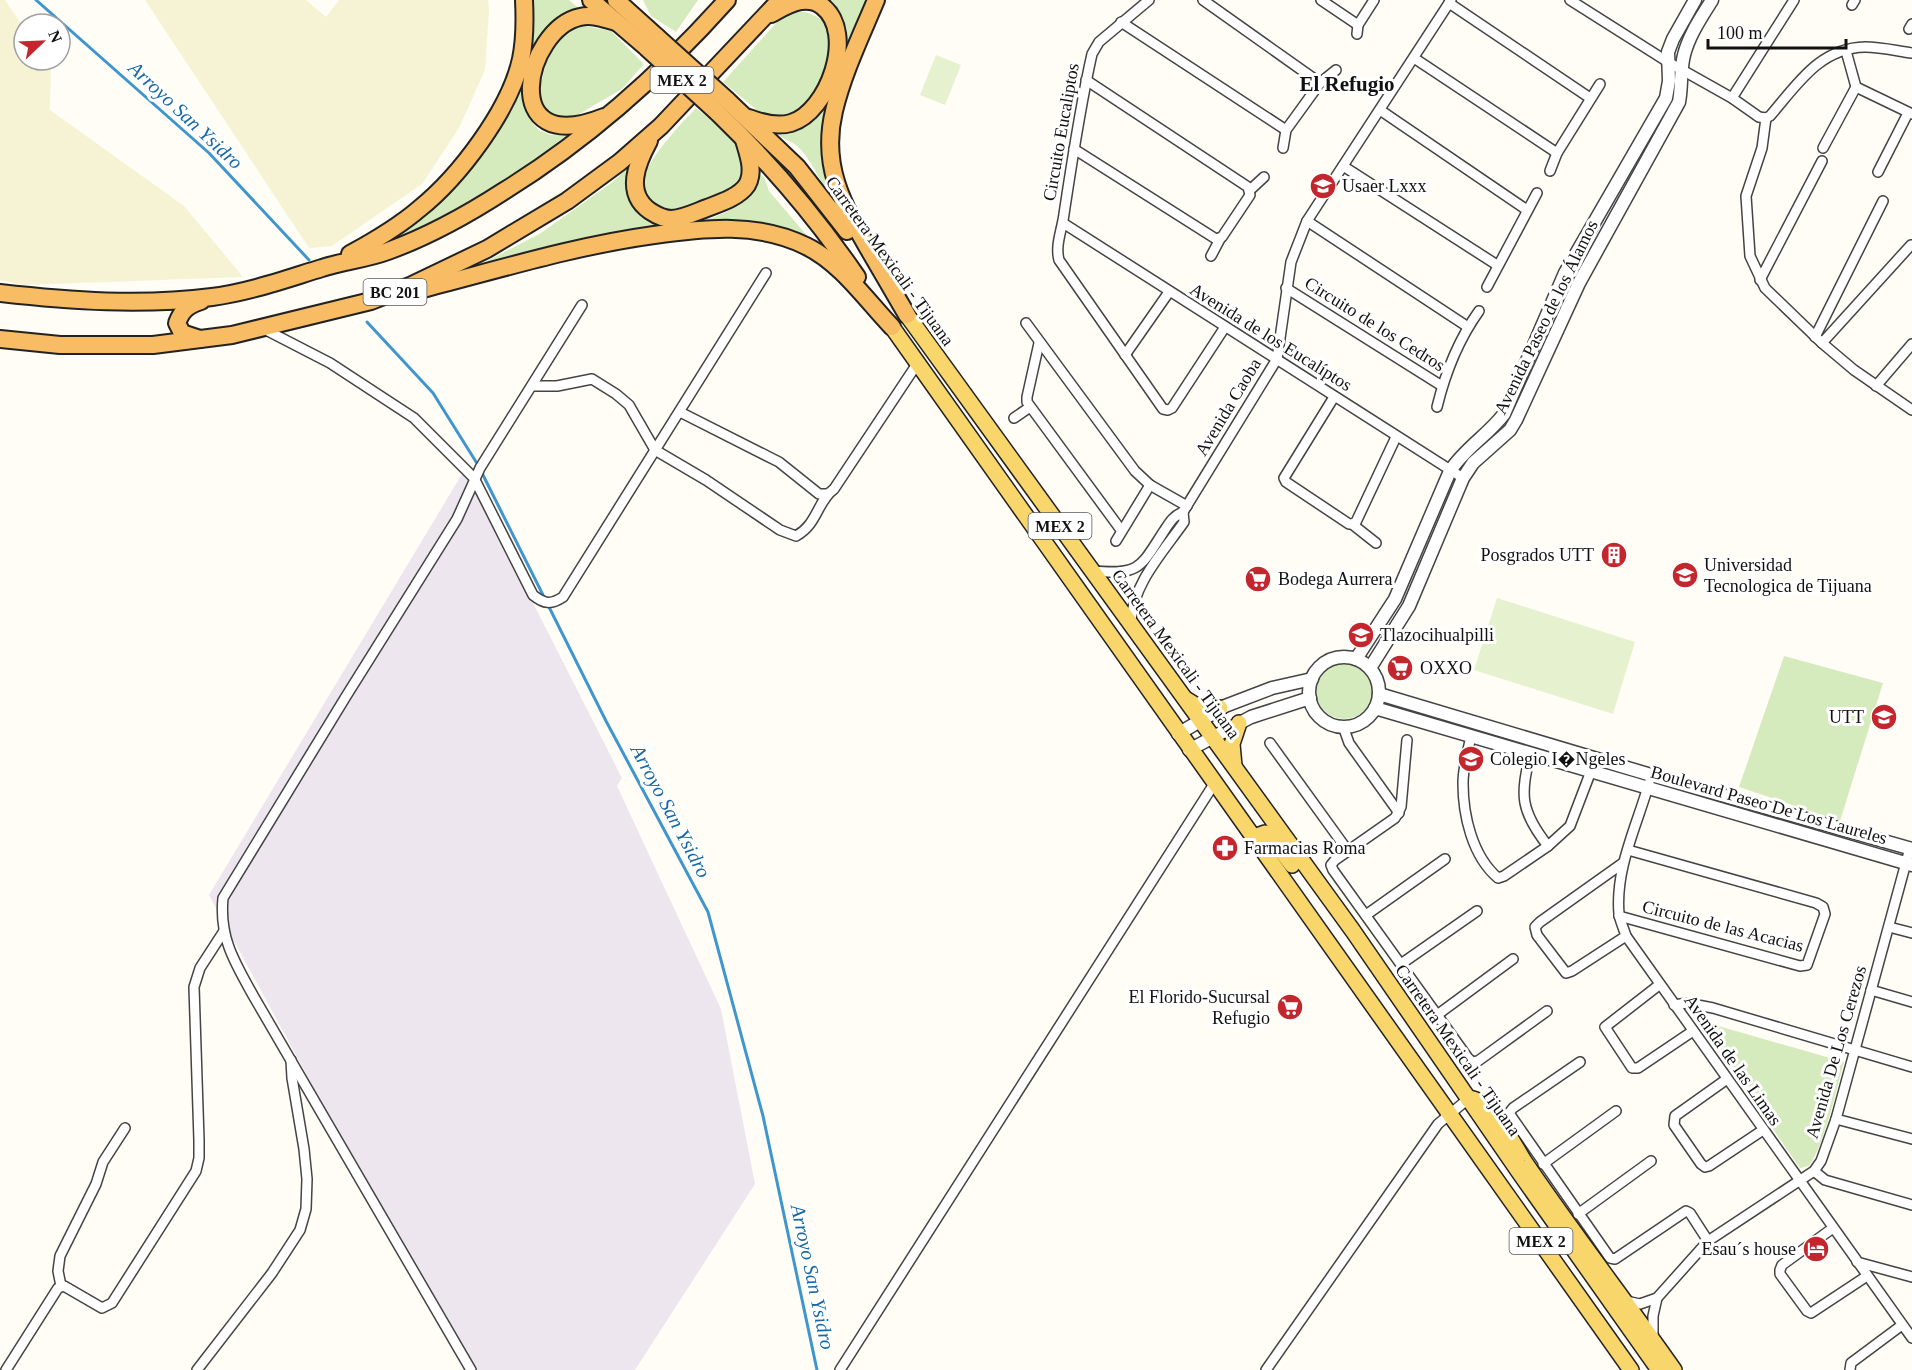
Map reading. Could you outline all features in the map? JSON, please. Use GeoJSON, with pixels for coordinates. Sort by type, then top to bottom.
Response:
{"type":"FeatureCollection","features":[{"type":"Feature","properties":{"kind":"highway"},"geometry":{"type":"LineString","coordinates":[[332,265],[380,238],[421,208],[443,186],[491,126],[509,94],[521,58],[525,19],[524,0]]}},
{"type":"Feature","properties":{"kind":"highway","name":"Carretera Mexicali - Tijuana"},"geometry":{"type":"LineString","coordinates":[[591,0],[616,22],[651,39]]}},
{"type":"Feature","properties":{"kind":"highway","name":"Carretera Mexicali - Tijuana"},"geometry":{"type":"LineString","coordinates":[[616,0],[651,39],[722,106],[742,136],[817,221],[892,327]]}},
{"type":"Feature","properties":{"kind":"highway"},"geometry":{"type":"LineString","coordinates":[[635,0],[651,39]]}},
{"type":"Feature","properties":{"kind":"highway"},"geometry":{"type":"LineString","coordinates":[[698,33],[716,0]]}},
{"type":"Feature","properties":{"kind":"highway","name":"BC 201"},"geometry":{"type":"LineString","coordinates":[[0,293],[55,299],[122,302],[213,297],[247,291],[332,265],[386,252],[457,221],[580,141],[698,33],[727,0]]}},
{"type":"Feature","properties":{"kind":"highway","name":"BC 201"},"geometry":{"type":"LineString","coordinates":[[0,339],[60,345],[153,345],[200,339],[263,328],[371,301],[412,285],[487,249],[567,201],[620,162],[652,134],[780,0]]}},
{"type":"Feature","properties":{"kind":"highway"},"geometry":{"type":"LineString","coordinates":[[876,0],[837,98],[830,148],[835,181],[845,208],[907,315]]}},
{"type":"Feature","properties":{"kind":"highway"},"geometry":{"type":"LineString","coordinates":[[746,117],[764,123],[782,124],[790,123],[807,114],[825,91],[838,46],[836,24],[831,15],[819,4],[811,1],[795,2],[765,18]]}},
{"type":"Feature","properties":{"kind":"highway"},"geometry":{"type":"LineString","coordinates":[[613,113],[574,125],[551,124],[538,116],[531,99],[531,88],[541,49],[562,25],[588,16],[616,22]]}},
{"type":"Feature","properties":{"kind":"highway","name":"Carretera Mexicali - Tijuana"},"geometry":{"type":"LineString","coordinates":[[722,106],[746,117],[797,167],[831,208],[907,315]]}},
{"type":"Feature","properties":{"kind":"highway"},"geometry":{"type":"LineString","coordinates":[[652,134],[637,166],[634,184],[644,206],[657,215],[672,219],[713,206],[732,197],[747,184],[751,166],[742,136]]}},
{"type":"Feature","properties":{"kind":"highway"},"geometry":{"type":"LineString","coordinates":[[371,301],[582,247],[685,231],[737,228],[775,234],[814,251],[838,269],[892,327]]}},
{"type":"Feature","properties":{"kind":"highway"},"geometry":{"type":"LineString","coordinates":[[200,339],[182,333],[177,323],[181,313],[190,305],[213,297]]}},
{"type":"Feature","properties":{"kind":"main road","name":"Carretera Mexicali - Tijuana"},"geometry":{"type":"LineString","coordinates":[[907,315],[1327,895],[1659,1370]]}},
{"type":"Feature","properties":{"kind":"main road","name":"Carretera Mexicali - Tijuana"},"geometry":{"type":"LineString","coordinates":[[892,327],[1178,734],[1450,1112],[1631,1370]]}},
{"type":"Feature","properties":{"kind":"main road"},"geometry":{"type":"LineString","coordinates":[[1184,698],[1200,708],[1221,708]]}},
{"type":"Feature","properties":{"kind":"main road"},"geometry":{"type":"LineString","coordinates":[[1234,769],[1232,744],[1239,723]]}},
{"type":"Feature","properties":{"kind":"main road"},"geometry":{"type":"LineString","coordinates":[[1254,837],[1265,833],[1270,836],[1311,889],[1319,894],[1327,895]]}},
{"type":"Feature","properties":{"kind":"main road"},"geometry":{"type":"LineString","coordinates":[[1468,1099],[1473,1097],[1479,1100],[1492,1113],[1674,1370]]}},
{"type":"Feature","properties":{"kind":"street","name":"Circuito Eucaliptos"},"geometry":{"type":"LineString","coordinates":[[1149,0],[1120,22],[1099,42],[1092,54],[1057,250],[1059,260],[1163,409],[1172,408],[1225,327]]}},
{"type":"Feature","properties":{"kind":"street"},"geometry":{"type":"LineString","coordinates":[[1203,0],[1320,83]]}},
{"type":"Feature","properties":{"kind":"street"},"geometry":{"type":"LineString","coordinates":[[1321,0],[1358,29],[1374,0]]}},
{"type":"Feature","properties":{"kind":"street"},"geometry":{"type":"LineString","coordinates":[[1570,0],[1668,62],[1732,98],[1759,117],[1770,116],[1813,66],[1832,55],[1865,47],[1912,53]]}},
{"type":"Feature","properties":{"kind":"street","name":"Avenida Paseo de los Álamos"},"geometry":{"type":"LineString","coordinates":[[1356,659],[1395,598],[1450,471],[1459,458],[1504,414],[1566,273],[1666,98],[1669,81],[1668,52],[1695,0]]}},
{"type":"Feature","properties":{"kind":"street","name":"Avenida Paseo de los Álamos"},"geometry":{"type":"LineString","coordinates":[[1370,668],[1409,606],[1462,478],[1473,462],[1510,430],[1516,420],[1579,283],[1679,102],[1683,57],[1691,35],[1712,0]]}},
{"type":"Feature","properties":{"kind":"street"},"geometry":{"type":"LineString","coordinates":[[1732,98],[1794,0]]}},
{"type":"Feature","properties":{"kind":"street"},"geometry":{"type":"LineString","coordinates":[[1450,2],[1590,98]]}},
{"type":"Feature","properties":{"kind":"street","name":"Avenida Caoba"},"geometry":{"type":"LineString","coordinates":[[1185,509],[1277,359],[1291,261],[1307,221],[1450,2]]}},
{"type":"Feature","properties":{"kind":"street"},"geometry":{"type":"LineString","coordinates":[[1120,22],[1286,130]]}},
{"type":"Feature","properties":{"kind":"street"},"geometry":{"type":"LineString","coordinates":[[1823,148],[1856,87],[1846,51]]}},
{"type":"Feature","properties":{"kind":"street"},"geometry":{"type":"LineString","coordinates":[[1414,58],[1557,153]]}},
{"type":"Feature","properties":{"kind":"street"},"geometry":{"type":"LineString","coordinates":[[1283,148],[1286,130],[1320,83],[1336,70]]}},
{"type":"Feature","properties":{"kind":"street"},"geometry":{"type":"LineString","coordinates":[[1086,80],[1250,190]]}},
{"type":"Feature","properties":{"kind":"street"},"geometry":{"type":"LineString","coordinates":[[1550,171],[1557,153],[1600,84]]}},
{"type":"Feature","properties":{"kind":"street"},"geometry":{"type":"LineString","coordinates":[[1856,87],[1910,114],[1878,172]]}},
{"type":"Feature","properties":{"kind":"street"},"geometry":{"type":"LineString","coordinates":[[1380,110],[1527,210]]}},
{"type":"Feature","properties":{"kind":"street"},"geometry":{"type":"LineString","coordinates":[[1766,118],[1762,148],[1746,196],[1750,256],[1760,280],[1765,288],[1819,340],[1876,386],[1912,410]]}},
{"type":"Feature","properties":{"kind":"street"},"geometry":{"type":"LineString","coordinates":[[1074,148],[1216,239],[1220,239]]}},
{"type":"Feature","properties":{"kind":"street"},"geometry":{"type":"LineString","coordinates":[[1760,280],[1822,161]]}},
{"type":"Feature","properties":{"kind":"street"},"geometry":{"type":"LineString","coordinates":[[1343,166],[1497,265]]}},
{"type":"Feature","properties":{"kind":"street"},"geometry":{"type":"LineString","coordinates":[[1211,256],[1250,195],[1250,190],[1264,177]]}},
{"type":"Feature","properties":{"kind":"street"},"geometry":{"type":"LineString","coordinates":[[1487,287],[1537,193]]}},
{"type":"Feature","properties":{"kind":"street"},"geometry":{"type":"LineString","coordinates":[[1819,340],[1883,201]]}},
{"type":"Feature","properties":{"kind":"street"},"geometry":{"type":"LineString","coordinates":[[1307,221],[1468,327]]}},
{"type":"Feature","properties":{"kind":"street","name":"Avenida de los Eucalíptos"},"geometry":{"type":"LineString","coordinates":[[1063,223],[1462,478]]}},
{"type":"Feature","properties":{"kind":"street"},"geometry":{"type":"LineString","coordinates":[[1819,340],[1911,245]]}},
{"type":"Feature","properties":{"kind":"street"},"geometry":{"type":"LineString","coordinates":[[263,328],[330,363],[414,418],[474,478],[533,595],[542,602],[555,602],[563,597],[766,273]]}},
{"type":"Feature","properties":{"kind":"street","name":"Circuito de los Cedros"},"geometry":{"type":"LineString","coordinates":[[1286,288],[1442,386],[1468,327],[1479,311]]}},
{"type":"Feature","properties":{"kind":"street"},"geometry":{"type":"LineString","coordinates":[[1125,355],[1169,292]]}},
{"type":"Feature","properties":{"kind":"street"},"geometry":{"type":"LineString","coordinates":[[471,1370],[229,951],[224,931],[223,897],[457,519],[474,478],[582,305]]}},
{"type":"Feature","properties":{"kind":"street"},"geometry":{"type":"LineString","coordinates":[[1026,323],[1135,471],[1150,485],[1185,509]]}},
{"type":"Feature","properties":{"kind":"street"},"geometry":{"type":"LineString","coordinates":[[1040,343],[1026,397],[1030,407],[1121,530]]}},
{"type":"Feature","properties":{"kind":"street"},"geometry":{"type":"LineString","coordinates":[[1876,386],[1912,344]]}},
{"type":"Feature","properties":{"kind":"street"},"geometry":{"type":"LineString","coordinates":[[532,386],[557,386],[592,380],[616,394],[629,405],[656,450],[706,480],[780,530],[796,536],[806,530],[818,514],[827,494],[834,489],[917,364]]}},
{"type":"Feature","properties":{"kind":"street"},"geometry":{"type":"LineString","coordinates":[[1437,407],[1442,386]]}},
{"type":"Feature","properties":{"kind":"street"},"geometry":{"type":"LineString","coordinates":[[1334,397],[1284,478],[1286,482],[1349,524],[1353,524],[1376,543]]}},
{"type":"Feature","properties":{"kind":"street"},"geometry":{"type":"LineString","coordinates":[[1014,418],[1030,407]]}},
{"type":"Feature","properties":{"kind":"street"},"geometry":{"type":"LineString","coordinates":[[680,412],[778,462],[819,494],[827,494]]}},
{"type":"Feature","properties":{"kind":"street"},"geometry":{"type":"LineString","coordinates":[[1353,524],[1356,522],[1396,437]]}},
{"type":"Feature","properties":{"kind":"street"},"geometry":{"type":"LineString","coordinates":[[1116,542],[1121,530],[1150,485]]}},
{"type":"Feature","properties":{"kind":"street"},"geometry":{"type":"LineString","coordinates":[[1093,571],[1112,573],[1133,569],[1142,564],[1174,516],[1185,509]]}},
{"type":"Feature","properties":{"kind":"street"},"geometry":{"type":"LineString","coordinates":[[1131,625],[1134,599],[1184,522],[1185,509]]}},
{"type":"Feature","properties":{"kind":"street"},"geometry":{"type":"LineString","coordinates":[[1346,657],[1356,659],[1370,668],[1377,680],[1378,694],[1375,708],[1361,722],[1343,726],[1325,721],[1318,715],[1310,698],[1312,679],[1325,662],[1346,657]]}},
{"type":"Feature","properties":{"kind":"street"},"geometry":{"type":"LineString","coordinates":[[1178,734],[1221,708],[1272,688],[1312,679]]}},
{"type":"Feature","properties":{"kind":"street","name":"Boulevard Paseo De Los Laureles"},"geometry":{"type":"LineString","coordinates":[[1378,694],[1911,849]]}},
{"type":"Feature","properties":{"kind":"street"},"geometry":{"type":"LineString","coordinates":[[1190,750],[1239,723],[1310,698]]}},
{"type":"Feature","properties":{"kind":"street","name":"Boulevard Paseo De Los Laureles"},"geometry":{"type":"LineString","coordinates":[[1375,708],[1909,865]]}},
{"type":"Feature","properties":{"kind":"street"},"geometry":{"type":"LineString","coordinates":[[1343,726],[1348,743],[1399,813]]}},
{"type":"Feature","properties":{"kind":"street"},"geometry":{"type":"LineString","coordinates":[[1471,736],[1463,780],[1465,817],[1478,852],[1498,878],[1548,846],[1570,826],[1591,771]]}},
{"type":"Feature","properties":{"kind":"street"},"geometry":{"type":"LineString","coordinates":[[1407,740],[1399,813],[1331,865],[1472,1062],[1478,1061],[1547,1011]]}},
{"type":"Feature","properties":{"kind":"street"},"geometry":{"type":"LineString","coordinates":[[1269,744],[1348,851]]}},
{"type":"Feature","properties":{"kind":"street"},"geometry":{"type":"LineString","coordinates":[[1531,753],[1524,776],[1522,794],[1531,821],[1548,846]]}},
{"type":"Feature","properties":{"kind":"street","name":"Avenida de las Limas"},"geometry":{"type":"LineString","coordinates":[[1651,775],[1623,862],[1619,885],[1619,916],[1626,936],[1912,1338]]}},
{"type":"Feature","properties":{"kind":"street"},"geometry":{"type":"LineString","coordinates":[[840,1370],[1214,784]]}},
{"type":"Feature","properties":{"kind":"street","name":"Avenida De Los Cerezos"},"geometry":{"type":"LineString","coordinates":[[1814,1171],[1821,1161],[1836,1119],[1888,927],[1909,865],[1911,849]]}},
{"type":"Feature","properties":{"kind":"street","name":"Circuito de las Acacias"},"geometry":{"type":"LineString","coordinates":[[1619,916],[1800,966],[1808,965],[1825,914],[1822,907],[1816,903],[1628,850]]}},
{"type":"Feature","properties":{"kind":"street"},"geometry":{"type":"LineString","coordinates":[[1366,915],[1445,860]]}},
{"type":"Feature","properties":{"kind":"street"},"geometry":{"type":"LineString","coordinates":[[1623,862],[1535,927],[1537,934],[1566,973],[1626,936]]}},
{"type":"Feature","properties":{"kind":"street"},"geometry":{"type":"LineString","coordinates":[[1401,964],[1477,911]]}},
{"type":"Feature","properties":{"kind":"street"},"geometry":{"type":"LineString","coordinates":[[1888,927],[1912,933]]}},
{"type":"Feature","properties":{"kind":"street"},"geometry":{"type":"LineString","coordinates":[[61,1286],[102,1308],[112,1304],[196,1171],[199,1140],[194,987],[200,969],[224,931]]}},
{"type":"Feature","properties":{"kind":"street"},"geometry":{"type":"LineString","coordinates":[[1437,1015],[1513,959]]}},
{"type":"Feature","properties":{"kind":"street"},"geometry":{"type":"LineString","coordinates":[[1659,984],[1605,1027],[1632,1068],[1638,1068],[1694,1031]]}},
{"type":"Feature","properties":{"kind":"street"},"geometry":{"type":"LineString","coordinates":[[1871,990],[1912,1002]]}},
{"type":"Feature","properties":{"kind":"street"},"geometry":{"type":"LineString","coordinates":[[1674,1005],[1687,1003],[1713,1008],[1912,1067]]}},
{"type":"Feature","properties":{"kind":"street"},"geometry":{"type":"LineString","coordinates":[[197,1370],[272,1273],[300,1230],[306,1209],[307,1179],[291,1059]]}},
{"type":"Feature","properties":{"kind":"street"},"geometry":{"type":"LineString","coordinates":[[1580,1062],[1509,1113],[1578,1214],[1610,1258],[1615,1259],[1686,1211],[1690,1213],[1708,1241]]}},
{"type":"Feature","properties":{"kind":"street"},"geometry":{"type":"LineString","coordinates":[[1727,1079],[1675,1116],[1673,1120],[1674,1125],[1701,1164],[1705,1167],[1709,1166],[1763,1130]]}},
{"type":"Feature","properties":{"kind":"street"},"geometry":{"type":"LineString","coordinates":[[1266,1370],[1438,1124],[1468,1099]]}},
{"type":"Feature","properties":{"kind":"street"},"geometry":{"type":"LineString","coordinates":[[1543,1164],[1616,1111]]}},
{"type":"Feature","properties":{"kind":"street"},"geometry":{"type":"LineString","coordinates":[[1836,1119],[1912,1139]]}},
{"type":"Feature","properties":{"kind":"street"},"geometry":{"type":"LineString","coordinates":[[61,1286],[58,1271],[60,1256],[96,1184],[103,1162],[125,1128]]}},
{"type":"Feature","properties":{"kind":"street"},"geometry":{"type":"LineString","coordinates":[[1578,1214],[1651,1161]]}},
{"type":"Feature","properties":{"kind":"street"},"geometry":{"type":"LineString","coordinates":[[1624,1301],[1640,1304],[1657,1298],[1708,1241],[1814,1171],[1825,1180],[1912,1205]]}},
{"type":"Feature","properties":{"kind":"street"},"geometry":{"type":"LineString","coordinates":[[1833,1228],[1782,1265],[1780,1274],[1807,1311],[1811,1313],[1867,1276]]}},
{"type":"Feature","properties":{"kind":"street"},"geometry":{"type":"LineString","coordinates":[[1857,1262],[1912,1277]]}},
{"type":"Feature","properties":{"kind":"street"},"geometry":{"type":"LineString","coordinates":[[6,1370],[61,1286]]}},
{"type":"Feature","properties":{"kind":"street"},"geometry":{"type":"LineString","coordinates":[[1654,1341],[1653,1326],[1657,1298]]}},
{"type":"Feature","properties":{"kind":"street"},"geometry":{"type":"LineString","coordinates":[[1850,1370],[1851,1363],[1902,1325]]}},
{"type":"Feature","properties":{"kind":"shaded area"},"geometry":{"type":"Polygon","coordinates":[[[0,0],[5,0],[13,12],[12,72],[51,72],[50,110],[184,206],[243,277],[24,285],[0,280],[0,0]]]}},
{"type":"Feature","properties":{"kind":"shaded area"},"geometry":{"type":"Polygon","coordinates":[[[145,0],[306,0],[326,17],[339,0],[488,0],[485,70],[459,128],[422,184],[332,246],[309,248],[145,0]]]}},
{"type":"Feature","properties":{"kind":"shaded area"},"geometry":{"type":"Polygon","coordinates":[[[465,469],[622,778],[617,786],[721,1009],[755,1184],[635,1370],[467,1370],[209,895],[465,469]]]}},
{"type":"Feature","properties":{"kind":"green space"},"geometry":{"type":"Polygon","coordinates":[[[526,0],[569,0],[583,12],[577,12],[525,82],[524,97],[526,109],[533,124],[539,130],[551,135],[575,135],[463,207],[391,240],[423,217],[447,193],[511,101],[526,0]]]}},
{"type":"Feature","properties":{"kind":"green space"},"geometry":{"type":"Polygon","coordinates":[[[643,0],[698,0],[676,32],[651,16],[643,0]]]}},
{"type":"Feature","properties":{"kind":"green space"},"geometry":{"type":"Polygon","coordinates":[[[817,0],[871,0],[826,118],[822,156],[830,194],[802,150],[779,135],[806,125],[816,116],[829,93],[843,52],[817,0]]]}},
{"type":"Feature","properties":{"kind":"green space"},"geometry":{"type":"Polygon","coordinates":[[[795,11],[816,16],[830,30],[825,70],[816,90],[787,119],[764,116],[723,82],[778,21],[795,11]]]}},
{"type":"Feature","properties":{"kind":"green space"},"geometry":{"type":"Polygon","coordinates":[[[580,25],[611,31],[644,64],[622,89],[579,114],[564,118],[551,114],[538,96],[547,59],[557,38],[580,25]]]}},
{"type":"Feature","properties":{"kind":"green space"},"geometry":{"type":"Polygon","coordinates":[[[936,55],[961,65],[945,105],[920,95],[936,55]]]}},
{"type":"Feature","properties":{"kind":"green space"},"geometry":{"type":"Polygon","coordinates":[[[696,108],[726,131],[738,144],[742,157],[742,171],[738,184],[734,189],[674,213],[653,210],[642,189],[647,169],[662,146],[696,108]]]}},
{"type":"Feature","properties":{"kind":"green space"},"geometry":{"type":"Polygon","coordinates":[[[629,167],[627,188],[633,207],[647,221],[667,227],[710,219],[732,209],[747,196],[757,170],[765,179],[769,191],[821,252],[734,225],[464,273],[541,233],[610,184],[629,167]]]}},
{"type":"Feature","properties":{"kind":"green space"},"geometry":{"type":"Polygon","coordinates":[[[1497,598],[1635,642],[1613,714],[1474,670],[1497,598]]]}},
{"type":"Feature","properties":{"kind":"green space"},"geometry":{"type":"Polygon","coordinates":[[[1784,656],[1883,683],[1840,821],[1739,787],[1784,656]]]}},
{"type":"Feature","properties":{"kind":"green space"},"geometry":{"type":"Polygon","coordinates":[[[1344,663],[1355,665],[1364,671],[1370,680],[1372,691],[1370,702],[1364,711],[1355,717],[1344,719],[1333,717],[1324,711],[1318,702],[1316,691],[1318,680],[1324,671],[1333,665],[1344,663]]]}},
{"type":"Feature","properties":{"kind":"green space"},"geometry":{"type":"Polygon","coordinates":[[[1715,1025],[1844,1062],[1825,1130],[1809,1166],[1800,1168],[1710,1039],[1708,1035],[1715,1025]]]}},
{"type":"Feature","properties":{"kind":"waterway","name":"Arroyo San Ysidro"},"geometry":{"type":"LineString","coordinates":[[36,0],[209,153],[309,260]]}},
{"type":"Feature","properties":{"kind":"waterway","name":"Arroyo San Ysidro"},"geometry":{"type":"LineString","coordinates":[[367,322],[433,393],[478,465]]}},
{"type":"Feature","properties":{"kind":"waterway","name":"Arroyo San Ysidro"},"geometry":{"type":"LineString","coordinates":[[481,471],[545,599]]}},
{"type":"Feature","properties":{"kind":"waterway","name":"Arroyo San Ysidro"},"geometry":{"type":"LineString","coordinates":[[548,605],[606,721],[708,912],[763,1116],[817,1370]]}},
{"type":"Feature","properties":{"kind":"place","name":"Usaer Lxxx"},"geometry":{"type":"Point","coordinates":[1323,186]}},
{"type":"Feature","properties":{"kind":"place","name":"Posgrados UTT"},"geometry":{"type":"Point","coordinates":[1614,555]}},
{"type":"Feature","properties":{"kind":"place","name":"Universidad Tecnologica de Tijuana"},"geometry":{"type":"Point","coordinates":[1685,575]}},
{"type":"Feature","properties":{"kind":"place","name":"Bodega Aurrera"},"geometry":{"type":"Point","coordinates":[1258,579]}},
{"type":"Feature","properties":{"kind":"place","name":"Tlazocihualpilli"},"geometry":{"type":"Point","coordinates":[1361,635]}},
{"type":"Feature","properties":{"kind":"place","name":"OXXO"},"geometry":{"type":"Point","coordinates":[1400,668]}},
{"type":"Feature","properties":{"kind":"place","name":"UTT"},"geometry":{"type":"Point","coordinates":[1884,717]}},
{"type":"Feature","properties":{"kind":"place","name":"Colegio I�Ngeles"},"geometry":{"type":"Point","coordinates":[1471,759]}},
{"type":"Feature","properties":{"kind":"place","name":"Farmacias Roma"},"geometry":{"type":"Point","coordinates":[1225,848]}},
{"type":"Feature","properties":{"kind":"place","name":"El Florido-Sucursal Refugio"},"geometry":{"type":"Point","coordinates":[1290,1007]}},
{"type":"Feature","properties":{"kind":"place","name":"Esau´s house"},"geometry":{"type":"Point","coordinates":[1816,1249]}},
{"type":"Feature","properties":{"kind":"district","name":"El Refugio"},"geometry":{"type":"Point","coordinates":[1347,84]}}]}
